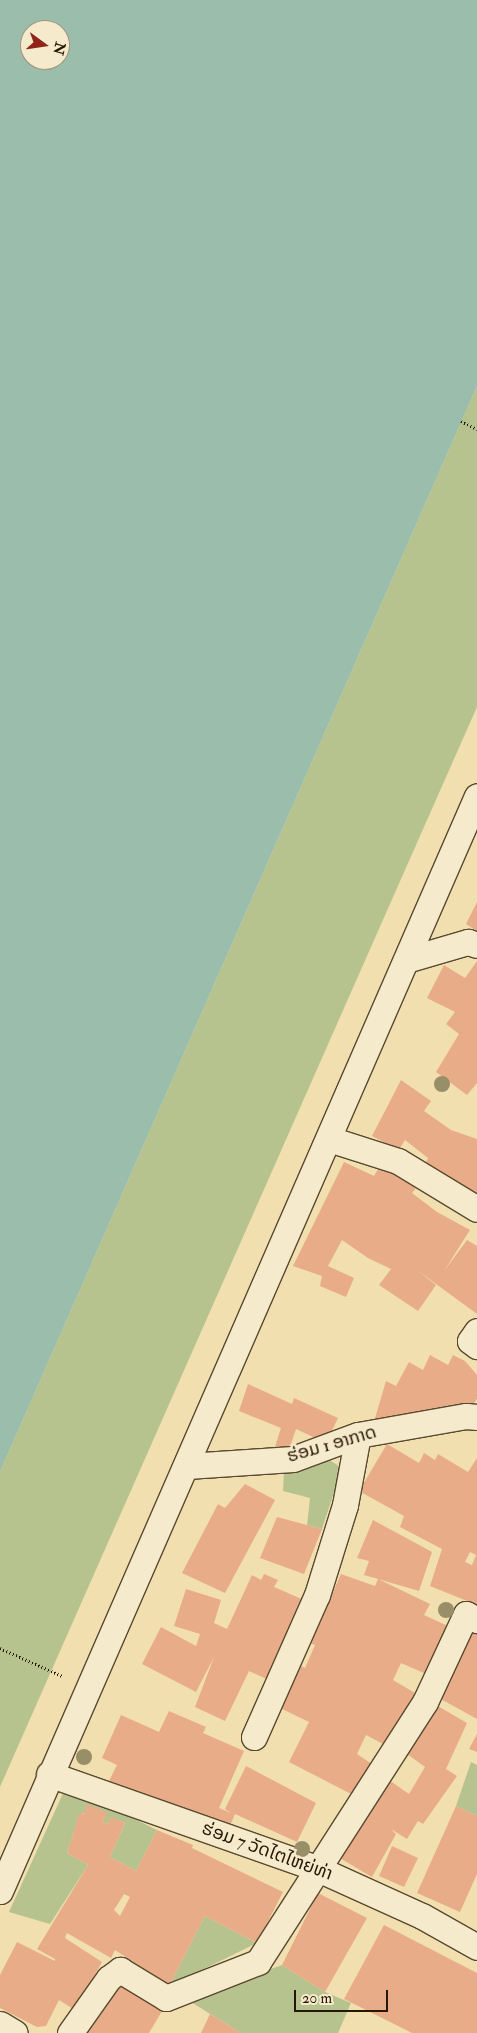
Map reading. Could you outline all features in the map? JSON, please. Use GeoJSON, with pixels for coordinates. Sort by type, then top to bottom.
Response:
{"type":"FeatureCollection","features":[{"type":"Feature","properties":{"kind":"street"},"geometry":{"type":"LineString","coordinates":[[0,1892],[49,1774],[187,1466],[477,796]]}},
{"type":"Feature","properties":{"kind":"street"},"geometry":{"type":"LineString","coordinates":[[406,960],[468,942],[477,945]]}},
{"type":"Feature","properties":{"kind":"street"},"geometry":{"type":"LineString","coordinates":[[329,1139],[398,1161],[477,1209]]}},
{"type":"Feature","properties":{"kind":"street"},"geometry":{"type":"LineString","coordinates":[[477,1331],[470,1341],[477,1346]]}},
{"type":"Feature","properties":{"kind":"street","name":"ຮ່ອມ 1 ອາກາດ"},"geometry":{"type":"LineString","coordinates":[[187,1466],[293,1459],[358,1435],[466,1416],[477,1417]]}},
{"type":"Feature","properties":{"kind":"street"},"geometry":{"type":"LineString","coordinates":[[254,1737],[317,1595],[345,1505],[358,1435]]}},
{"type":"Feature","properties":{"kind":"street"},"geometry":{"type":"LineString","coordinates":[[70,2033],[109,1978],[120,1970],[166,1998],[258,1962],[316,1868],[425,1702],[466,1614],[477,1620]]}},
{"type":"Feature","properties":{"kind":"street","name":"ຮ່ອມ 7 ວັດໄຕໄຫຍ່ທ່າ"},"geometry":{"type":"LineString","coordinates":[[49,1774],[316,1868],[422,1916],[477,1946]]}},
{"type":"Feature","properties":{"kind":"street"},"geometry":{"type":"LineString","coordinates":[[0,2024],[15,2033]]}},
{"type":"Feature","properties":{"kind":"path"},"geometry":{"type":"LineString","coordinates":[[461,421],[477,429]]}},
{"type":"Feature","properties":{"kind":"path"},"geometry":{"type":"LineString","coordinates":[[0,1648],[88,1688]]}},
{"type":"Feature","properties":{"kind":"green space"},"geometry":{"type":"Polygon","coordinates":[[[477,386],[477,707],[0,1787],[0,1472],[477,386]]]}},
{"type":"Feature","properties":{"kind":"green space"},"geometry":{"type":"Polygon","coordinates":[[[323,1456],[342,1468],[322,1529],[307,1525],[310,1498],[283,1491],[284,1472],[323,1456]]]}},
{"type":"Feature","properties":{"kind":"green space"},"geometry":{"type":"Polygon","coordinates":[[[471,1762],[477,1765],[477,1816],[456,1806],[471,1762]]]}},
{"type":"Feature","properties":{"kind":"green space"},"geometry":{"type":"Polygon","coordinates":[[[65,1789],[88,1796],[157,1830],[136,1871],[110,1857],[125,1823],[111,1818],[108,1824],[103,1822],[107,1813],[80,1813],[67,1853],[88,1865],[50,1924],[9,1912],[65,1789]]]}},
{"type":"Feature","properties":{"kind":"green space"},"geometry":{"type":"Polygon","coordinates":[[[205,1916],[257,1943],[169,1986],[205,1916]]]}},
{"type":"Feature","properties":{"kind":"green space"},"geometry":{"type":"Polygon","coordinates":[[[282,1965],[325,1992],[351,2003],[338,2033],[241,2033],[186,1999],[282,1965]]]}},
{"type":"Feature","properties":{"kind":"shaded area"},"geometry":{"type":"Polygon","coordinates":[[[0,0],[477,0],[477,386],[0,1472],[0,0]]]}},
{"type":"Feature","properties":{"kind":"building"},"geometry":{"type":"Polygon","coordinates":[[[477,902],[477,931],[466,924],[477,902]]]}},
{"type":"Feature","properties":{"kind":"building"},"geometry":{"type":"Polygon","coordinates":[[[477,961],[477,1083],[467,1095],[436,1072],[459,1034],[446,1024],[455,1012],[427,998],[444,965],[465,978],[477,961]]]}},
{"type":"Feature","properties":{"kind":"building"},"geometry":{"type":"Polygon","coordinates":[[[401,1080],[431,1101],[424,1111],[451,1130],[477,1139],[477,1196],[423,1169],[428,1158],[405,1140],[399,1150],[372,1136],[401,1080]]]}},
{"type":"Feature","properties":{"kind":"building"},"geometry":{"type":"Polygon","coordinates":[[[344,1162],[374,1176],[380,1166],[416,1188],[412,1193],[437,1212],[470,1230],[444,1271],[467,1240],[477,1246],[477,1314],[417,1270],[436,1285],[418,1311],[379,1285],[391,1269],[368,1258],[342,1240],[328,1266],[354,1278],[346,1297],[320,1286],[322,1276],[293,1266],[344,1162]]]}},
{"type":"Feature","properties":{"kind":"building"},"geometry":{"type":"Polygon","coordinates":[[[430,1355],[448,1365],[453,1355],[465,1361],[477,1375],[477,1399],[468,1411],[373,1425],[386,1381],[396,1386],[409,1362],[423,1370],[430,1355]]]}},
{"type":"Feature","properties":{"kind":"building"},"geometry":{"type":"Polygon","coordinates":[[[248,1384],[292,1404],[294,1398],[338,1418],[326,1443],[296,1429],[287,1456],[273,1453],[281,1428],[239,1411],[248,1384]]]}},
{"type":"Feature","properties":{"kind":"building"},"geometry":{"type":"Polygon","coordinates":[[[387,1444],[419,1463],[424,1453],[435,1460],[438,1454],[468,1472],[477,1458],[477,1605],[430,1586],[442,1549],[400,1527],[404,1516],[359,1491],[387,1444]],[[470,1552],[465,1562],[472,1565],[476,1555],[470,1552]]]}},
{"type":"Feature","properties":{"kind":"building"},"geometry":{"type":"Polygon","coordinates":[[[245,1484],[275,1500],[225,1593],[182,1573],[218,1504],[225,1508],[245,1484]]]}},
{"type":"Feature","properties":{"kind":"building"},"geometry":{"type":"Polygon","coordinates":[[[277,1517],[322,1529],[304,1574],[260,1558],[277,1517]]]}},
{"type":"Feature","properties":{"kind":"building"},"geometry":{"type":"Polygon","coordinates":[[[373,1520],[432,1552],[419,1591],[364,1575],[369,1561],[357,1558],[373,1520]]]}},
{"type":"Feature","properties":{"kind":"building"},"geometry":{"type":"Polygon","coordinates":[[[264,1574],[278,1580],[274,1587],[304,1600],[269,1680],[249,1671],[225,1721],[195,1707],[214,1657],[196,1692],[142,1664],[161,1627],[196,1646],[200,1634],[174,1626],[186,1589],[221,1600],[214,1623],[227,1629],[252,1575],[261,1580],[264,1574]]]}},
{"type":"Feature","properties":{"kind":"building"},"geometry":{"type":"Polygon","coordinates":[[[341,1574],[375,1586],[378,1579],[430,1604],[424,1615],[450,1627],[426,1674],[401,1663],[393,1680],[415,1693],[385,1745],[366,1735],[357,1754],[372,1764],[353,1795],[289,1762],[309,1722],[280,1708],[301,1666],[305,1668],[315,1645],[310,1643],[341,1574]]]}},
{"type":"Feature","properties":{"kind":"building"},"geometry":{"type":"Polygon","coordinates":[[[469,1627],[477,1632],[477,1719],[437,1697],[469,1627]]]}},
{"type":"Feature","properties":{"kind":"building"},"geometry":{"type":"Polygon","coordinates":[[[436,1705],[467,1723],[446,1769],[457,1776],[423,1824],[418,1821],[407,1839],[391,1829],[396,1834],[372,1877],[338,1857],[389,1780],[409,1794],[425,1767],[403,1751],[436,1705]]]}},
{"type":"Feature","properties":{"kind":"building"},"geometry":{"type":"Polygon","coordinates":[[[169,1711],[206,1727],[203,1733],[244,1751],[219,1808],[231,1813],[225,1809],[246,1766],[316,1803],[297,1842],[235,1814],[229,1828],[106,1787],[117,1765],[102,1758],[121,1715],[159,1732],[169,1711]]]}},
{"type":"Feature","properties":{"kind":"building"},"geometry":{"type":"Polygon","coordinates":[[[477,1734],[477,1752],[469,1749],[477,1734]]]}},
{"type":"Feature","properties":{"kind":"building"},"geometry":{"type":"Polygon","coordinates":[[[87,1804],[108,1813],[103,1822],[108,1824],[111,1817],[125,1823],[110,1857],[136,1871],[157,1830],[193,1845],[192,1848],[283,1892],[257,1943],[205,1916],[169,1986],[115,1950],[111,1958],[67,1933],[65,1938],[102,1962],[75,2010],[59,2000],[46,2026],[37,2027],[0,2008],[0,1975],[17,1942],[55,1961],[55,1959],[37,1949],[88,1865],[67,1853],[80,1812],[84,1814],[87,1804]],[[124,1894],[114,1910],[120,1916],[130,1897],[124,1894]]]}},
{"type":"Feature","properties":{"kind":"building"},"geometry":{"type":"Polygon","coordinates":[[[456,1806],[477,1816],[477,1874],[460,1912],[417,1893],[456,1806]]]}},
{"type":"Feature","properties":{"kind":"building"},"geometry":{"type":"Polygon","coordinates":[[[392,1846],[418,1858],[404,1887],[379,1876],[392,1846]]]}},
{"type":"Feature","properties":{"kind":"building"},"geometry":{"type":"Polygon","coordinates":[[[318,1893],[367,1918],[325,1992],[282,1965],[318,1893]]]}},
{"type":"Feature","properties":{"kind":"building"},"geometry":{"type":"Polygon","coordinates":[[[384,1925],[477,1973],[477,2033],[412,2033],[344,1999],[384,1925]]]}},
{"type":"Feature","properties":{"kind":"building"},"geometry":{"type":"Polygon","coordinates":[[[116,1977],[165,2006],[149,2033],[82,2033],[116,1977]]]}},
{"type":"Feature","properties":{"kind":"building"},"geometry":{"type":"Polygon","coordinates":[[[210,2014],[241,2033],[201,2033],[210,2014]]]}}]}
